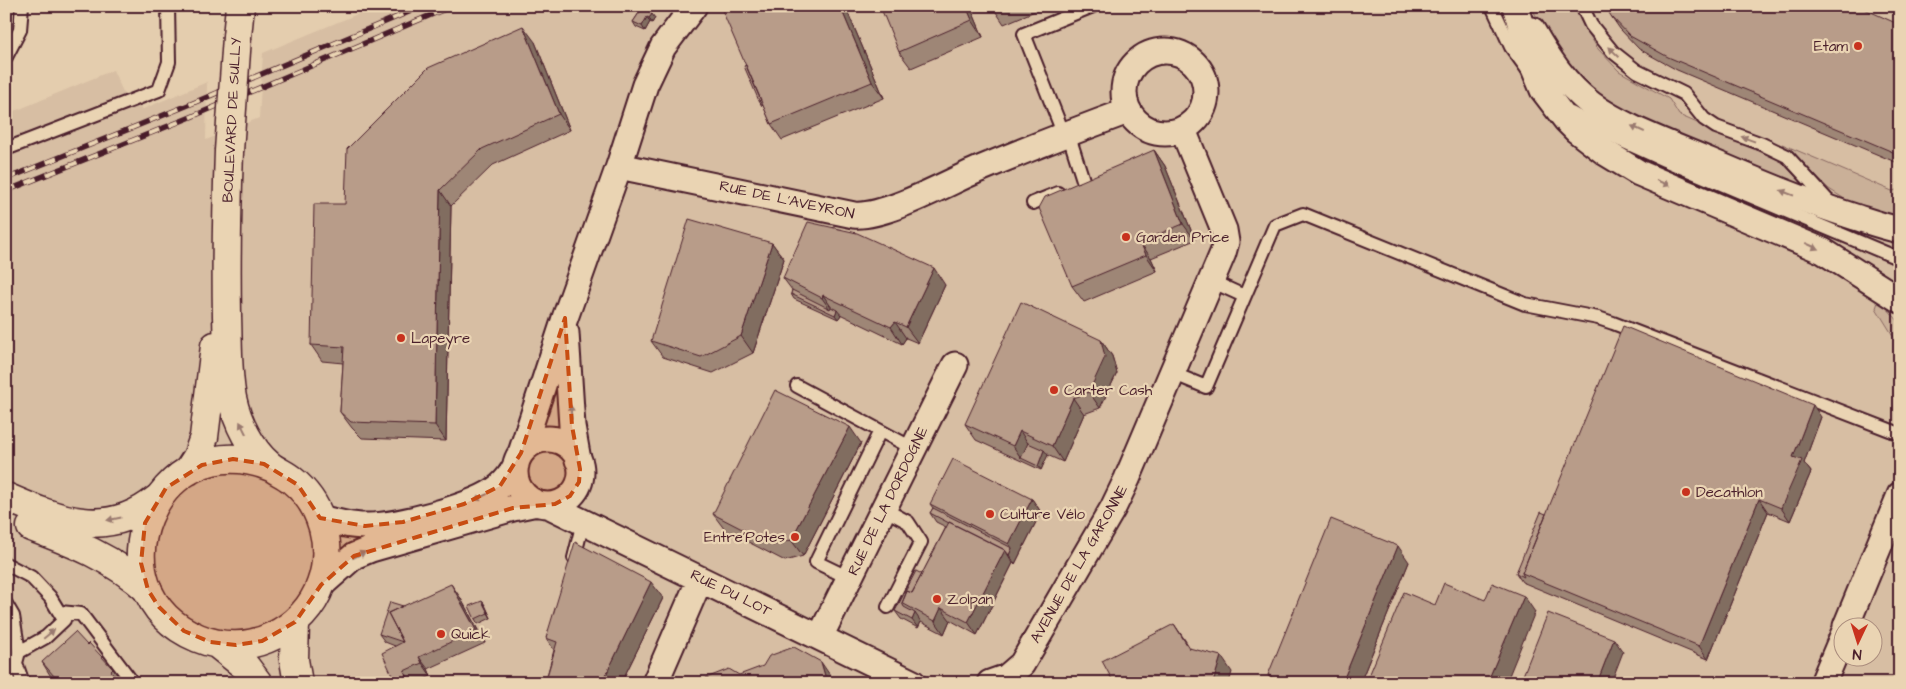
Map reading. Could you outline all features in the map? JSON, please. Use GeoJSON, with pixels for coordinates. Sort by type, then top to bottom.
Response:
{"type":"FeatureCollection","features":[{"type":"Feature","properties":{"kind":"main road","name":"BOULEVARD DE SULLY"},"geometry":{"type":"LineString","coordinates":[[226,235],[229,150],[240,6]]}},
{"type":"Feature","properties":{"kind":"main road"},"geometry":{"type":"LineString","coordinates":[[226,235],[228,355],[232,398],[238,419],[246,435],[260,456],[271,467]]}},
{"type":"Feature","properties":{"kind":"main road"},"geometry":{"type":"LineString","coordinates":[[188,471],[197,457],[204,437],[226,235]]}},
{"type":"Feature","properties":{"kind":"main road"},"geometry":{"type":"LineString","coordinates":[[6,497],[47,515],[69,521],[85,523],[103,522],[129,516],[146,508],[166,488],[188,471],[209,462],[233,459],[248,460],[271,467],[292,479],[313,503],[325,534],[327,551],[326,569],[321,585],[309,607],[295,622],[280,633],[262,641],[243,645],[217,644],[197,637],[178,627],[163,613],[148,590],[127,571],[80,545],[6,517]]}},
{"type":"Feature","properties":{"kind":"main road"},"geometry":{"type":"LineString","coordinates":[[148,590],[141,563],[141,543],[145,523],[157,499]]}},
{"type":"Feature","properties":{"kind":"main road"},"geometry":{"type":"LineString","coordinates":[[295,622],[294,660],[298,683]]}},
{"type":"Feature","properties":{"kind":"main road"},"geometry":{"type":"LineString","coordinates":[[217,644],[246,667],[258,683]]}},
{"type":"Feature","properties":{"kind":"street"},"geometry":{"type":"LineString","coordinates":[[320,518],[364,526],[403,522],[483,497],[500,486],[511,474],[518,459],[648,78],[663,47],[694,6]]}},
{"type":"Feature","properties":{"kind":"street"},"geometry":{"type":"LineString","coordinates":[[1516,6],[1532,66],[1544,90],[1566,120],[1606,153],[1639,173],[1822,251],[1900,300]]}},
{"type":"Feature","properties":{"kind":"street"},"geometry":{"type":"LineString","coordinates":[[1516,6],[1552,63],[1566,81],[1592,104],[1629,125],[1777,189],[1838,212],[1900,230]]}},
{"type":"Feature","properties":{"kind":"street"},"geometry":{"type":"LineString","coordinates":[[1166,50],[1179,53],[1192,60],[1201,70],[1206,83],[1207,97],[1203,111],[1194,122],[1183,130],[1170,134],[1157,133],[1145,129],[1135,121],[1128,111],[1124,97],[1124,83],[1130,70],[1139,59],[1152,52],[1166,50]]}},
{"type":"Feature","properties":{"kind":"street","name":"RUE DE L'AVEYRON"},"geometry":{"type":"LineString","coordinates":[[619,166],[863,216],[889,209],[980,168],[1128,111]]}},
{"type":"Feature","properties":{"kind":"street","name":"AVENUE DE LA GARONNE"},"geometry":{"type":"LineString","coordinates":[[1020,673],[1113,508],[1223,253],[1226,242],[1224,230],[1183,130]]}},
{"type":"Feature","properties":{"kind":"street"},"geometry":{"type":"LineString","coordinates":[[565,318],[572,426],[582,496],[592,526]]}},
{"type":"Feature","properties":{"kind":"street","name":"RUE DE LA DORDOGNE"},"geometry":{"type":"LineString","coordinates":[[820,637],[955,365]]}},
{"type":"Feature","properties":{"kind":"street"},"geometry":{"type":"LineString","coordinates":[[321,585],[354,556],[370,549],[513,508],[560,502],[570,496],[578,471],[568,446],[553,440],[539,440],[530,445],[518,459],[515,476],[520,489],[527,497],[543,504]]}},
{"type":"Feature","properties":{"kind":"street"},"geometry":{"type":"LineString","coordinates":[[1850,616],[1900,495]]}},
{"type":"Feature","properties":{"kind":"street","name":"RUE DU LOT"},"geometry":{"type":"LineString","coordinates":[[543,504],[700,578],[909,682]]}},
{"type":"Feature","properties":{"kind":"street"},"geometry":{"type":"LineString","coordinates":[[655,683],[700,578]]}},
{"type":"Feature","properties":{"kind":"street"},"geometry":{"type":"LineString","coordinates":[[1823,683],[1834,656]]}},
{"type":"Feature","properties":{"kind":"street"},"geometry":{"type":"LineString","coordinates":[[990,683],[1020,673]]}},
{"type":"Feature","properties":{"kind":"lane"},"geometry":{"type":"LineString","coordinates":[[6,57],[20,30],[22,6]]}},
{"type":"Feature","properties":{"kind":"lane"},"geometry":{"type":"LineString","coordinates":[[6,148],[159,90],[168,62],[168,6]]}},
{"type":"Feature","properties":{"kind":"lane"},"geometry":{"type":"LineString","coordinates":[[1033,203],[1080,185],[1066,134],[1024,34],[1094,6]]}},
{"type":"Feature","properties":{"kind":"lane"},"geometry":{"type":"LineString","coordinates":[[1492,6],[1511,46],[1544,90],[1554,101],[1572,114],[1620,140],[1664,160],[1900,259]]}},
{"type":"Feature","properties":{"kind":"lane"},"geometry":{"type":"LineString","coordinates":[[1582,6],[1591,24],[1613,52],[1637,72],[1684,94],[1704,119],[1716,127],[1762,144],[1787,156],[1838,212]]}},
{"type":"Feature","properties":{"kind":"lane"},"geometry":{"type":"LineString","coordinates":[[1172,373],[1206,387],[1275,226],[1303,214],[1525,304],[1598,318],[1613,323],[1900,434]]}},
{"type":"Feature","properties":{"kind":"lane"},"geometry":{"type":"LineString","coordinates":[[1211,281],[1244,296]]}},
{"type":"Feature","properties":{"kind":"lane"},"geometry":{"type":"LineString","coordinates":[[797,386],[914,449]]}},
{"type":"Feature","properties":{"kind":"lane"},"geometry":{"type":"LineString","coordinates":[[849,578],[816,562],[880,431]]}},
{"type":"Feature","properties":{"kind":"lane"},"geometry":{"type":"LineString","coordinates":[[884,509],[908,522],[921,542],[888,607]]}},
{"type":"Feature","properties":{"kind":"lane"},"geometry":{"type":"LineString","coordinates":[[570,570],[592,526]]}},
{"type":"Feature","properties":{"kind":"lane"},"geometry":{"type":"LineString","coordinates":[[6,564],[31,576],[50,597],[64,620],[46,637],[19,652]]}},
{"type":"Feature","properties":{"kind":"lane"},"geometry":{"type":"LineString","coordinates":[[6,604],[13,616],[19,652],[16,663],[23,683]]}},
{"type":"Feature","properties":{"kind":"lane"},"geometry":{"type":"LineString","coordinates":[[60,612],[81,614],[133,683]]}},
{"type":"Feature","properties":{"kind":"highlighted area"},"geometry":{"type":"Polygon","coordinates":[[[565,318],[572,426],[580,469],[579,482],[570,496],[555,504],[513,508],[354,556],[321,585],[295,622],[262,641],[236,645],[210,642],[184,631],[159,607],[148,590],[141,563],[145,523],[166,488],[202,465],[233,459],[264,464],[298,485],[320,518],[365,526],[403,522],[464,504],[500,486],[521,453],[565,318]]]}},
{"type":"Feature","properties":{"kind":"shaded area"},"geometry":{"type":"Polygon","coordinates":[[[377,6],[1900,6],[1900,683],[6,683],[6,113],[20,109],[113,70],[123,92],[143,109],[207,82],[206,140],[259,118],[263,53],[377,6]]]}},
{"type":"Feature","properties":{"kind":"shaded area"},"geometry":{"type":"Polygon","coordinates":[[[1531,6],[1575,6],[1581,21],[1598,49],[1619,71],[1669,99],[1679,115],[1779,159],[1816,198],[1672,138],[1586,91],[1546,35],[1531,6]]]}},
{"type":"Feature","properties":{"kind":"shaded area"},"geometry":{"type":"Polygon","coordinates":[[[1782,144],[1892,191],[1900,189],[1900,211],[1893,220],[1857,207],[1829,189],[1782,144]]]}},
{"type":"Feature","properties":{"kind":"shaded area"},"geometry":{"type":"Polygon","coordinates":[[[1879,299],[1900,323],[1900,347],[1876,308],[1879,299]]]}},
{"type":"Feature","properties":{"kind":"building"},"geometry":{"type":"Polygon","coordinates":[[[730,6],[840,6],[872,82],[771,124],[722,10],[730,6]]]}},
{"type":"Feature","properties":{"kind":"building"},"geometry":{"type":"Polygon","coordinates":[[[880,6],[966,6],[972,20],[899,52],[880,6]]]}},
{"type":"Feature","properties":{"kind":"building"},"geometry":{"type":"Polygon","coordinates":[[[1605,6],[1858,6],[1900,25],[1900,155],[1668,57],[1630,36],[1611,16],[1605,6]]]}},
{"type":"Feature","properties":{"kind":"building"},"geometry":{"type":"Polygon","coordinates":[[[643,7],[652,14],[649,18],[647,17],[642,26],[633,22],[643,7]]]}},
{"type":"Feature","properties":{"kind":"building"},"geometry":{"type":"Polygon","coordinates":[[[523,26],[559,114],[482,149],[440,190],[435,425],[351,422],[340,412],[344,347],[311,345],[314,204],[345,204],[347,149],[428,68],[523,26]]]}},
{"type":"Feature","properties":{"kind":"building"},"geometry":{"type":"Polygon","coordinates":[[[746,65],[761,100],[759,101],[744,66],[746,65]]]}},
{"type":"Feature","properties":{"kind":"building"},"geometry":{"type":"Polygon","coordinates":[[[1154,150],[1183,224],[1140,242],[1146,255],[1072,286],[1039,208],[1045,197],[1154,150]]]}},
{"type":"Feature","properties":{"kind":"building"},"geometry":{"type":"Polygon","coordinates":[[[689,219],[772,243],[741,336],[701,357],[651,341],[689,219]]]}},
{"type":"Feature","properties":{"kind":"building"},"geometry":{"type":"Polygon","coordinates":[[[808,222],[857,233],[934,268],[906,327],[895,322],[891,327],[823,295],[822,298],[783,278],[808,222]]]}},
{"type":"Feature","properties":{"kind":"building"},"geometry":{"type":"Polygon","coordinates":[[[792,290],[830,309],[831,307],[837,310],[835,315],[791,294],[792,290]]]}},
{"type":"Feature","properties":{"kind":"building","name":"Carter Cash"},"geometry":{"type":"Polygon","coordinates":[[[1021,302],[1101,340],[1105,357],[1089,392],[1073,398],[1052,446],[1020,431],[1013,446],[965,424],[1021,302]]]}},
{"type":"Feature","properties":{"kind":"building","name":"Decathlon"},"geometry":{"type":"Polygon","coordinates":[[[1623,326],[1813,405],[1793,457],[1802,460],[1781,508],[1759,499],[1699,646],[1522,573],[1623,326]]]}},
{"type":"Feature","properties":{"kind":"building"},"geometry":{"type":"Polygon","coordinates":[[[775,390],[850,427],[791,540],[773,545],[713,514],[775,390]]]}},
{"type":"Feature","properties":{"kind":"building"},"geometry":{"type":"Polygon","coordinates":[[[1028,443],[1044,450],[1038,466],[1021,458],[1028,443]]]}},
{"type":"Feature","properties":{"kind":"building","name":"Culture Vélo"},"geometry":{"type":"Polygon","coordinates":[[[953,459],[1032,499],[1009,544],[930,504],[953,459]]]}},
{"type":"Feature","properties":{"kind":"building"},"geometry":{"type":"Polygon","coordinates":[[[933,508],[1012,548],[1009,555],[1005,550],[930,513],[933,508]]]}},
{"type":"Feature","properties":{"kind":"building"},"geometry":{"type":"Polygon","coordinates":[[[1541,512],[1546,514],[1522,573],[1524,577],[1516,573],[1541,512]]]}},
{"type":"Feature","properties":{"kind":"building"},"geometry":{"type":"Polygon","coordinates":[[[1331,519],[1398,546],[1342,683],[1285,683],[1268,675],[1331,519]]]}},
{"type":"Feature","properties":{"kind":"building"},"geometry":{"type":"Polygon","coordinates":[[[949,522],[1005,550],[968,622],[941,608],[935,621],[902,603],[907,591],[912,593],[949,522]]]}},
{"type":"Feature","properties":{"kind":"building"},"geometry":{"type":"Polygon","coordinates":[[[575,542],[651,582],[602,683],[545,683],[557,642],[546,638],[575,542]]]}},
{"type":"Feature","properties":{"kind":"building"},"geometry":{"type":"Polygon","coordinates":[[[916,571],[922,574],[912,593],[907,591],[902,603],[904,607],[915,613],[912,620],[895,611],[916,571]]]}},
{"type":"Feature","properties":{"kind":"building"},"geometry":{"type":"Polygon","coordinates":[[[1444,583],[1485,600],[1492,583],[1524,596],[1487,683],[1366,683],[1404,592],[1435,605],[1444,583]]]}},
{"type":"Feature","properties":{"kind":"building","name":"Quick"},"geometry":{"type":"Polygon","coordinates":[[[451,584],[476,630],[419,657],[422,663],[404,671],[410,683],[389,683],[387,679],[393,677],[382,653],[403,642],[388,613],[451,584]]]}},
{"type":"Feature","properties":{"kind":"building"},"geometry":{"type":"Polygon","coordinates":[[[482,601],[488,613],[475,619],[469,606],[482,601]]]}},
{"type":"Feature","properties":{"kind":"building"},"geometry":{"type":"Polygon","coordinates":[[[390,602],[403,606],[388,613],[403,642],[379,634],[390,602]]]}},
{"type":"Feature","properties":{"kind":"building"},"geometry":{"type":"Polygon","coordinates":[[[1548,613],[1614,639],[1597,683],[1520,683],[1548,613]]]}},
{"type":"Feature","properties":{"kind":"building"},"geometry":{"type":"Polygon","coordinates":[[[1174,624],[1189,648],[1221,656],[1213,683],[1114,683],[1102,661],[1174,624]]]}},
{"type":"Feature","properties":{"kind":"building"},"geometry":{"type":"Polygon","coordinates":[[[75,632],[87,645],[89,643],[113,669],[111,671],[121,683],[60,683],[42,662],[75,632]]]}},
{"type":"Feature","properties":{"kind":"building"},"geometry":{"type":"Polygon","coordinates":[[[794,647],[821,662],[827,683],[704,683],[706,678],[729,669],[739,675],[763,666],[769,656],[794,647]]]}},
{"type":"Feature","properties":{"kind":"railway"},"geometry":{"type":"LineString","coordinates":[[6,179],[186,106],[423,6]]}},
{"type":"Feature","properties":{"kind":"railway"},"geometry":{"type":"LineString","coordinates":[[6,191],[191,117],[452,6]]}},
{"type":"Feature","properties":{"kind":"place","name":"Etam"},"geometry":{"type":"Point","coordinates":[1858,46]}},
{"type":"Feature","properties":{"kind":"place","name":"Garden Price"},"geometry":{"type":"Point","coordinates":[1126,237]}},
{"type":"Feature","properties":{"kind":"place","name":"Lapeyre"},"geometry":{"type":"Point","coordinates":[401,338]}},
{"type":"Feature","properties":{"kind":"place","name":"Carter Cash"},"geometry":{"type":"Point","coordinates":[1054,390]}},
{"type":"Feature","properties":{"kind":"place","name":"Decathlon"},"geometry":{"type":"Point","coordinates":[1686,492]}},
{"type":"Feature","properties":{"kind":"place","name":"Culture Vélo"},"geometry":{"type":"Point","coordinates":[990,514]}},
{"type":"Feature","properties":{"kind":"place","name":"Entre'Potes"},"geometry":{"type":"Point","coordinates":[795,537]}},
{"type":"Feature","properties":{"kind":"place","name":"Zolpan"},"geometry":{"type":"Point","coordinates":[937,599]}},
{"type":"Feature","properties":{"kind":"place","name":"Quick"},"geometry":{"type":"Point","coordinates":[441,634]}}]}
